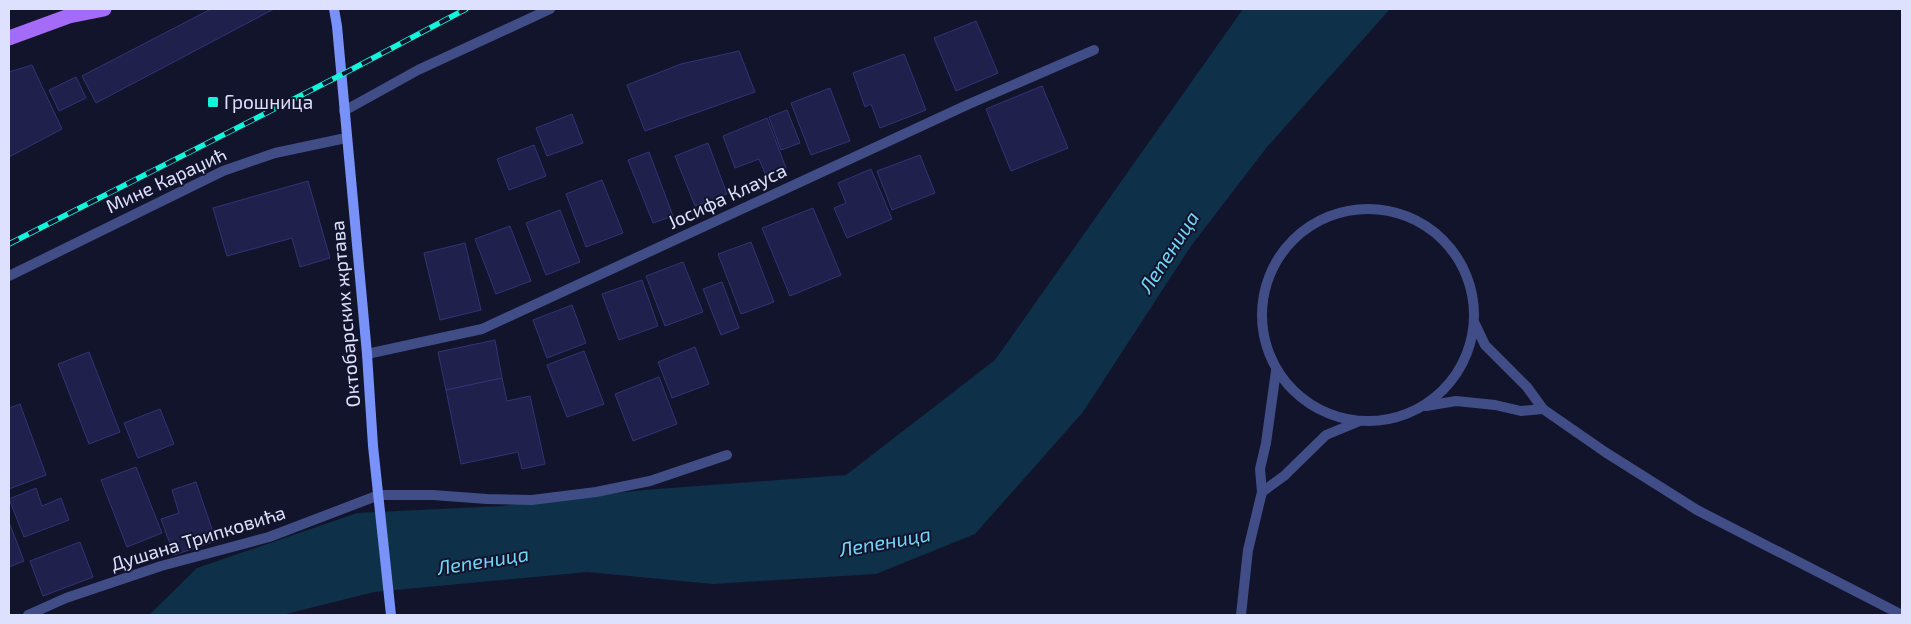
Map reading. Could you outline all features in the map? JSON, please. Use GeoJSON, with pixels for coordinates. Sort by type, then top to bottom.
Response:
{"type":"FeatureCollection","features":[{"type":"Feature","properties":{"kind":"main road"},"geometry":{"type":"LineString","coordinates":[[9,38],[74,12],[104,9]]}},
{"type":"Feature","properties":{"kind":"street","name":"Октобарских жртава"},"geometry":{"type":"LineString","coordinates":[[334,9],[391,614]]}},
{"type":"Feature","properties":{"kind":"street"},"geometry":{"type":"LineString","coordinates":[[344,111],[418,70],[550,9]]}},
{"type":"Feature","properties":{"kind":"street","name":"Јосифа Клауса"},"geometry":{"type":"LineString","coordinates":[[367,354],[482,329],[566,292],[721,218],[969,104],[1094,50]]}},
{"type":"Feature","properties":{"kind":"street","name":"Мине Караџић"},"geometry":{"type":"LineString","coordinates":[[9,276],[223,171],[275,153],[346,138]]}},
{"type":"Feature","properties":{"kind":"street"},"geometry":{"type":"LineString","coordinates":[[1360,422],[1327,414],[1298,396],[1276,371],[1264,340],[1261,306],[1268,273],[1286,245],[1312,223],[1344,210],[1377,208],[1410,216],[1438,234],[1460,259],[1473,290],[1475,324],[1467,357],[1449,385],[1424,406]]}},
{"type":"Feature","properties":{"kind":"street"},"geometry":{"type":"LineString","coordinates":[[1475,324],[1485,345],[1527,387],[1543,408],[1605,452],[1697,510],[1902,615]]}},
{"type":"Feature","properties":{"kind":"street"},"geometry":{"type":"LineString","coordinates":[[1241,615],[1248,550],[1262,492],[1260,469],[1266,443],[1276,371]]}},
{"type":"Feature","properties":{"kind":"street"},"geometry":{"type":"LineString","coordinates":[[1262,492],[1284,476],[1326,435],[1360,422],[1393,419],[1424,406],[1456,400],[1521,410],[1543,408]]}},
{"type":"Feature","properties":{"kind":"street"},"geometry":{"type":"LineString","coordinates":[[379,495],[433,495],[532,500],[596,492],[650,481],[727,455]]}},
{"type":"Feature","properties":{"kind":"street","name":"Душана Трипковића"},"geometry":{"type":"LineString","coordinates":[[28,615],[66,598],[161,566],[269,537],[379,495]]}},
{"type":"Feature","properties":{"kind":"water","name":"Лепеница"},"geometry":{"type":"Polygon","coordinates":[[[1243,9],[1390,9],[1267,147],[1191,246],[1083,412],[975,534],[876,574],[713,584],[587,572],[374,592],[282,615],[149,615],[197,568],[357,513],[501,506],[644,490],[846,475],[995,360],[1243,9]]]}},
{"type":"Feature","properties":{"kind":"building"},"geometry":{"type":"Polygon","coordinates":[[[211,9],[274,9],[96,103],[82,76],[211,9]]]}},
{"type":"Feature","properties":{"kind":"building"},"geometry":{"type":"Polygon","coordinates":[[[976,21],[998,73],[956,91],[934,38],[976,21]]]}},
{"type":"Feature","properties":{"kind":"building"},"geometry":{"type":"Polygon","coordinates":[[[739,51],[755,92],[645,131],[627,85],[681,64],[739,51]]]}},
{"type":"Feature","properties":{"kind":"building"},"geometry":{"type":"Polygon","coordinates":[[[904,54],[926,110],[880,128],[871,104],[865,107],[853,73],[904,54]]]}},
{"type":"Feature","properties":{"kind":"building"},"geometry":{"type":"Polygon","coordinates":[[[32,65],[62,129],[9,157],[9,72],[32,65]]]}},
{"type":"Feature","properties":{"kind":"building"},"geometry":{"type":"Polygon","coordinates":[[[76,77],[86,98],[59,111],[49,90],[76,77]]]}},
{"type":"Feature","properties":{"kind":"building"},"geometry":{"type":"Polygon","coordinates":[[[1042,86],[1068,148],[1011,171],[986,109],[1042,86]]]}},
{"type":"Feature","properties":{"kind":"building"},"geometry":{"type":"Polygon","coordinates":[[[830,88],[850,141],[811,155],[791,103],[830,88]]]}},
{"type":"Feature","properties":{"kind":"building"},"geometry":{"type":"Polygon","coordinates":[[[787,110],[800,143],[781,150],[769,117],[787,110]]]}},
{"type":"Feature","properties":{"kind":"building"},"geometry":{"type":"Polygon","coordinates":[[[572,114],[583,143],[547,156],[536,128],[572,114]]]}},
{"type":"Feature","properties":{"kind":"building"},"geometry":{"type":"Polygon","coordinates":[[[767,118],[786,168],[766,176],[759,159],[735,168],[723,136],[767,118]]]}},
{"type":"Feature","properties":{"kind":"building"},"geometry":{"type":"Polygon","coordinates":[[[708,143],[727,194],[695,206],[675,156],[708,143]]]}},
{"type":"Feature","properties":{"kind":"building"},"geometry":{"type":"Polygon","coordinates":[[[534,145],[546,176],[509,190],[497,159],[534,145]]]}},
{"type":"Feature","properties":{"kind":"building"},"geometry":{"type":"Polygon","coordinates":[[[649,152],[673,216],[653,223],[628,160],[649,152]]]}},
{"type":"Feature","properties":{"kind":"building"},"geometry":{"type":"Polygon","coordinates":[[[920,155],[935,193],[892,210],[877,171],[920,155]]]}},
{"type":"Feature","properties":{"kind":"building"},"geometry":{"type":"Polygon","coordinates":[[[871,169],[892,219],[847,238],[834,208],[846,203],[838,183],[871,169]]]}},
{"type":"Feature","properties":{"kind":"building"},"geometry":{"type":"Polygon","coordinates":[[[602,180],[623,233],[586,247],[566,194],[602,180]]]}},
{"type":"Feature","properties":{"kind":"building"},"geometry":{"type":"Polygon","coordinates":[[[308,181],[330,258],[300,267],[292,238],[227,256],[213,208],[308,181]]]}},
{"type":"Feature","properties":{"kind":"building"},"geometry":{"type":"Polygon","coordinates":[[[813,208],[841,275],[790,296],[762,228],[813,208]]]}},
{"type":"Feature","properties":{"kind":"building"},"geometry":{"type":"Polygon","coordinates":[[[560,210],[580,262],[546,275],[526,223],[560,210]]]}},
{"type":"Feature","properties":{"kind":"building"},"geometry":{"type":"Polygon","coordinates":[[[510,226],[531,281],[496,294],[475,239],[510,226]]]}},
{"type":"Feature","properties":{"kind":"building"},"geometry":{"type":"Polygon","coordinates":[[[751,242],[774,302],[741,314],[718,254],[751,242]]]}},
{"type":"Feature","properties":{"kind":"building"},"geometry":{"type":"Polygon","coordinates":[[[465,243],[481,310],[440,320],[424,253],[465,243]]]}},
{"type":"Feature","properties":{"kind":"building"},"geometry":{"type":"Polygon","coordinates":[[[683,262],[703,312],[665,326],[646,276],[683,262]]]}},
{"type":"Feature","properties":{"kind":"building"},"geometry":{"type":"Polygon","coordinates":[[[642,280],[658,326],[619,340],[602,294],[642,280]]]}},
{"type":"Feature","properties":{"kind":"building"},"geometry":{"type":"Polygon","coordinates":[[[722,282],[739,328],[721,335],[703,289],[722,282]]]}},
{"type":"Feature","properties":{"kind":"building"},"geometry":{"type":"Polygon","coordinates":[[[572,305],[586,343],[547,358],[533,320],[572,305]]]}},
{"type":"Feature","properties":{"kind":"building"},"geometry":{"type":"Polygon","coordinates":[[[495,340],[502,378],[446,390],[438,352],[495,340]]]}},
{"type":"Feature","properties":{"kind":"building"},"geometry":{"type":"Polygon","coordinates":[[[695,347],[709,384],[672,398],[658,362],[695,347]]]}},
{"type":"Feature","properties":{"kind":"building"},"geometry":{"type":"Polygon","coordinates":[[[584,351],[604,404],[567,417],[547,365],[584,351]]]}},
{"type":"Feature","properties":{"kind":"building"},"geometry":{"type":"Polygon","coordinates":[[[89,352],[120,432],[89,444],[58,364],[89,352]]]}},
{"type":"Feature","properties":{"kind":"building"},"geometry":{"type":"Polygon","coordinates":[[[659,377],[677,424],[633,441],[615,394],[659,377]]]}},
{"type":"Feature","properties":{"kind":"building"},"geometry":{"type":"Polygon","coordinates":[[[502,378],[507,401],[530,396],[545,464],[522,469],[518,452],[461,464],[446,390],[502,378]]]}},
{"type":"Feature","properties":{"kind":"building"},"geometry":{"type":"Polygon","coordinates":[[[20,404],[46,475],[9,489],[9,408],[20,404]]]}},
{"type":"Feature","properties":{"kind":"building"},"geometry":{"type":"Polygon","coordinates":[[[160,409],[174,444],[138,458],[124,423],[160,409]]]}},
{"type":"Feature","properties":{"kind":"building"},"geometry":{"type":"Polygon","coordinates":[[[136,467],[162,533],[127,547],[101,480],[136,467]]]}},
{"type":"Feature","properties":{"kind":"building"},"geometry":{"type":"Polygon","coordinates":[[[196,482],[216,541],[174,555],[161,519],[179,513],[172,490],[196,482]]]}},
{"type":"Feature","properties":{"kind":"building"},"geometry":{"type":"Polygon","coordinates":[[[36,488],[42,506],[61,498],[69,520],[24,537],[9,499],[36,488]]]}},
{"type":"Feature","properties":{"kind":"building"},"geometry":{"type":"Polygon","coordinates":[[[9,522],[24,561],[9,567],[9,522]]]}},
{"type":"Feature","properties":{"kind":"building"},"geometry":{"type":"Polygon","coordinates":[[[80,542],[93,577],[43,596],[30,561],[80,542]]]}},
{"type":"Feature","properties":{"kind":"railway"},"geometry":{"type":"LineString","coordinates":[[9,244],[341,75],[466,9]]}},
{"type":"Feature","properties":{"kind":"place","name":"Грошница"},"geometry":{"type":"Point","coordinates":[213,102]}}]}
